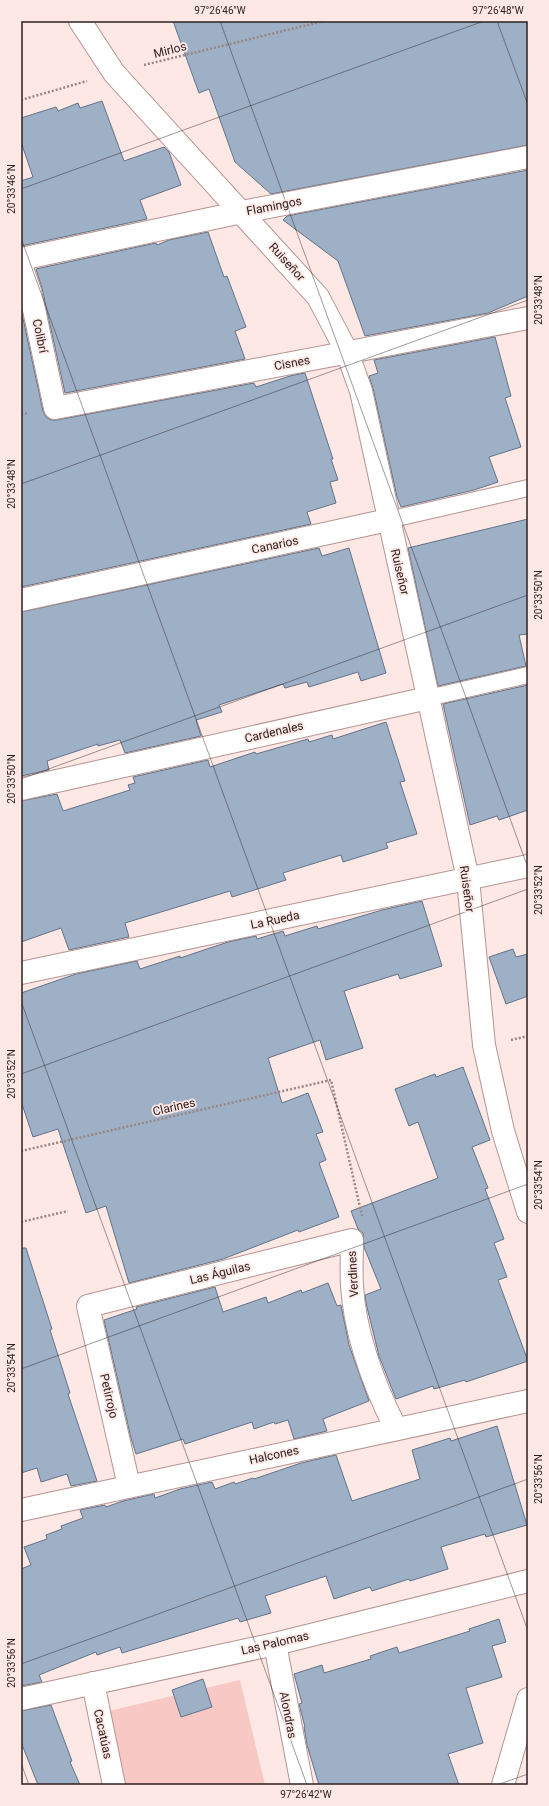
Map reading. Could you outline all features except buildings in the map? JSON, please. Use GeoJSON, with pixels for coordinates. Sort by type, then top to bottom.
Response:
{"type":"FeatureCollection","features":[{"type":"Feature","properties":{"kind":"street","name":"Ruiseñor"},"geometry":{"type":"LineString","coordinates":[[80,21],[114,73],[318,297],[347,352],[361,391],[388,520],[468,879],[484,1045],[503,1131],[528,1212]]}},
{"type":"Feature","properties":{"kind":"street","name":"Flamingos"},"geometry":{"type":"LineString","coordinates":[[21,259],[242,212],[528,158]]}},
{"type":"Feature","properties":{"kind":"street","name":"Colibrí"},"geometry":{"type":"LineString","coordinates":[[21,265],[30,292],[55,408]]}},
{"type":"Feature","properties":{"kind":"street","name":"Cisnes"},"geometry":{"type":"LineString","coordinates":[[55,408],[528,318]]}},
{"type":"Feature","properties":{"kind":"street","name":"Canarios"},"geometry":{"type":"LineString","coordinates":[[21,600],[388,520]]}},
{"type":"Feature","properties":{"kind":"street","name":"Cardenales"},"geometry":{"type":"LineString","coordinates":[[21,789],[428,698]]}},
{"type":"Feature","properties":{"kind":"street","name":"La Rueda"},"geometry":{"type":"LineString","coordinates":[[21,973],[528,866]]}},
{"type":"Feature","properties":{"kind":"street","name":"Las Águilas"},"geometry":{"type":"LineString","coordinates":[[88,1306],[352,1240]]}},
{"type":"Feature","properties":{"kind":"street","name":"Verdines"},"geometry":{"type":"LineString","coordinates":[[352,1240],[352,1286],[360,1335],[380,1397],[396,1429]]}},
{"type":"Feature","properties":{"kind":"street","name":"Petirrojo"},"geometry":{"type":"LineString","coordinates":[[88,1306],[129,1486]]}},
{"type":"Feature","properties":{"kind":"street","name":"Halcones"},"geometry":{"type":"LineString","coordinates":[[21,1510],[528,1400]]}},
{"type":"Feature","properties":{"kind":"street","name":"Las Palomas"},"geometry":{"type":"LineString","coordinates":[[21,1699],[275,1644],[528,1581]]}},
{"type":"Feature","properties":{"kind":"street","name":"Alondras"},"geometry":{"type":"LineString","coordinates":[[275,1644],[302,1785]]}},
{"type":"Feature","properties":{"kind":"street","name":"Cacatúas"},"geometry":{"type":"LineString","coordinates":[[93,1683],[114,1785]]}},
{"type":"Feature","properties":{"kind":"street"},"geometry":{"type":"LineString","coordinates":[[503,1785],[528,1699]]}},
{"type":"Feature","properties":{"kind":"lane","name":"Canarios"},"geometry":{"type":"LineString","coordinates":[[388,520],[528,488]]}},
{"type":"Feature","properties":{"kind":"lane","name":"Cardenales"},"geometry":{"type":"LineString","coordinates":[[428,698],[528,676]]}},
{"type":"Feature","properties":{"kind":"path","name":"Mirlos"},"geometry":{"type":"LineString","coordinates":[[21,100],[114,73],[324,21]]}},
{"type":"Feature","properties":{"kind":"path","name":"Clarines"},"geometry":{"type":"LineString","coordinates":[[21,1152],[331,1080]]}},
{"type":"Feature","properties":{"kind":"path","name":"Verdines"},"geometry":{"type":"LineString","coordinates":[[331,1080],[367,1236],[352,1240]]}},
{"type":"Feature","properties":{"kind":"path"},"geometry":{"type":"LineString","coordinates":[[21,1222],[68,1210]]}},
{"type":"Feature","properties":{"kind":"shaded area"},"geometry":{"type":"Polygon","coordinates":[[[240,1680],[265,1785],[113,1785],[96,1714],[240,1680]]]}}]}
